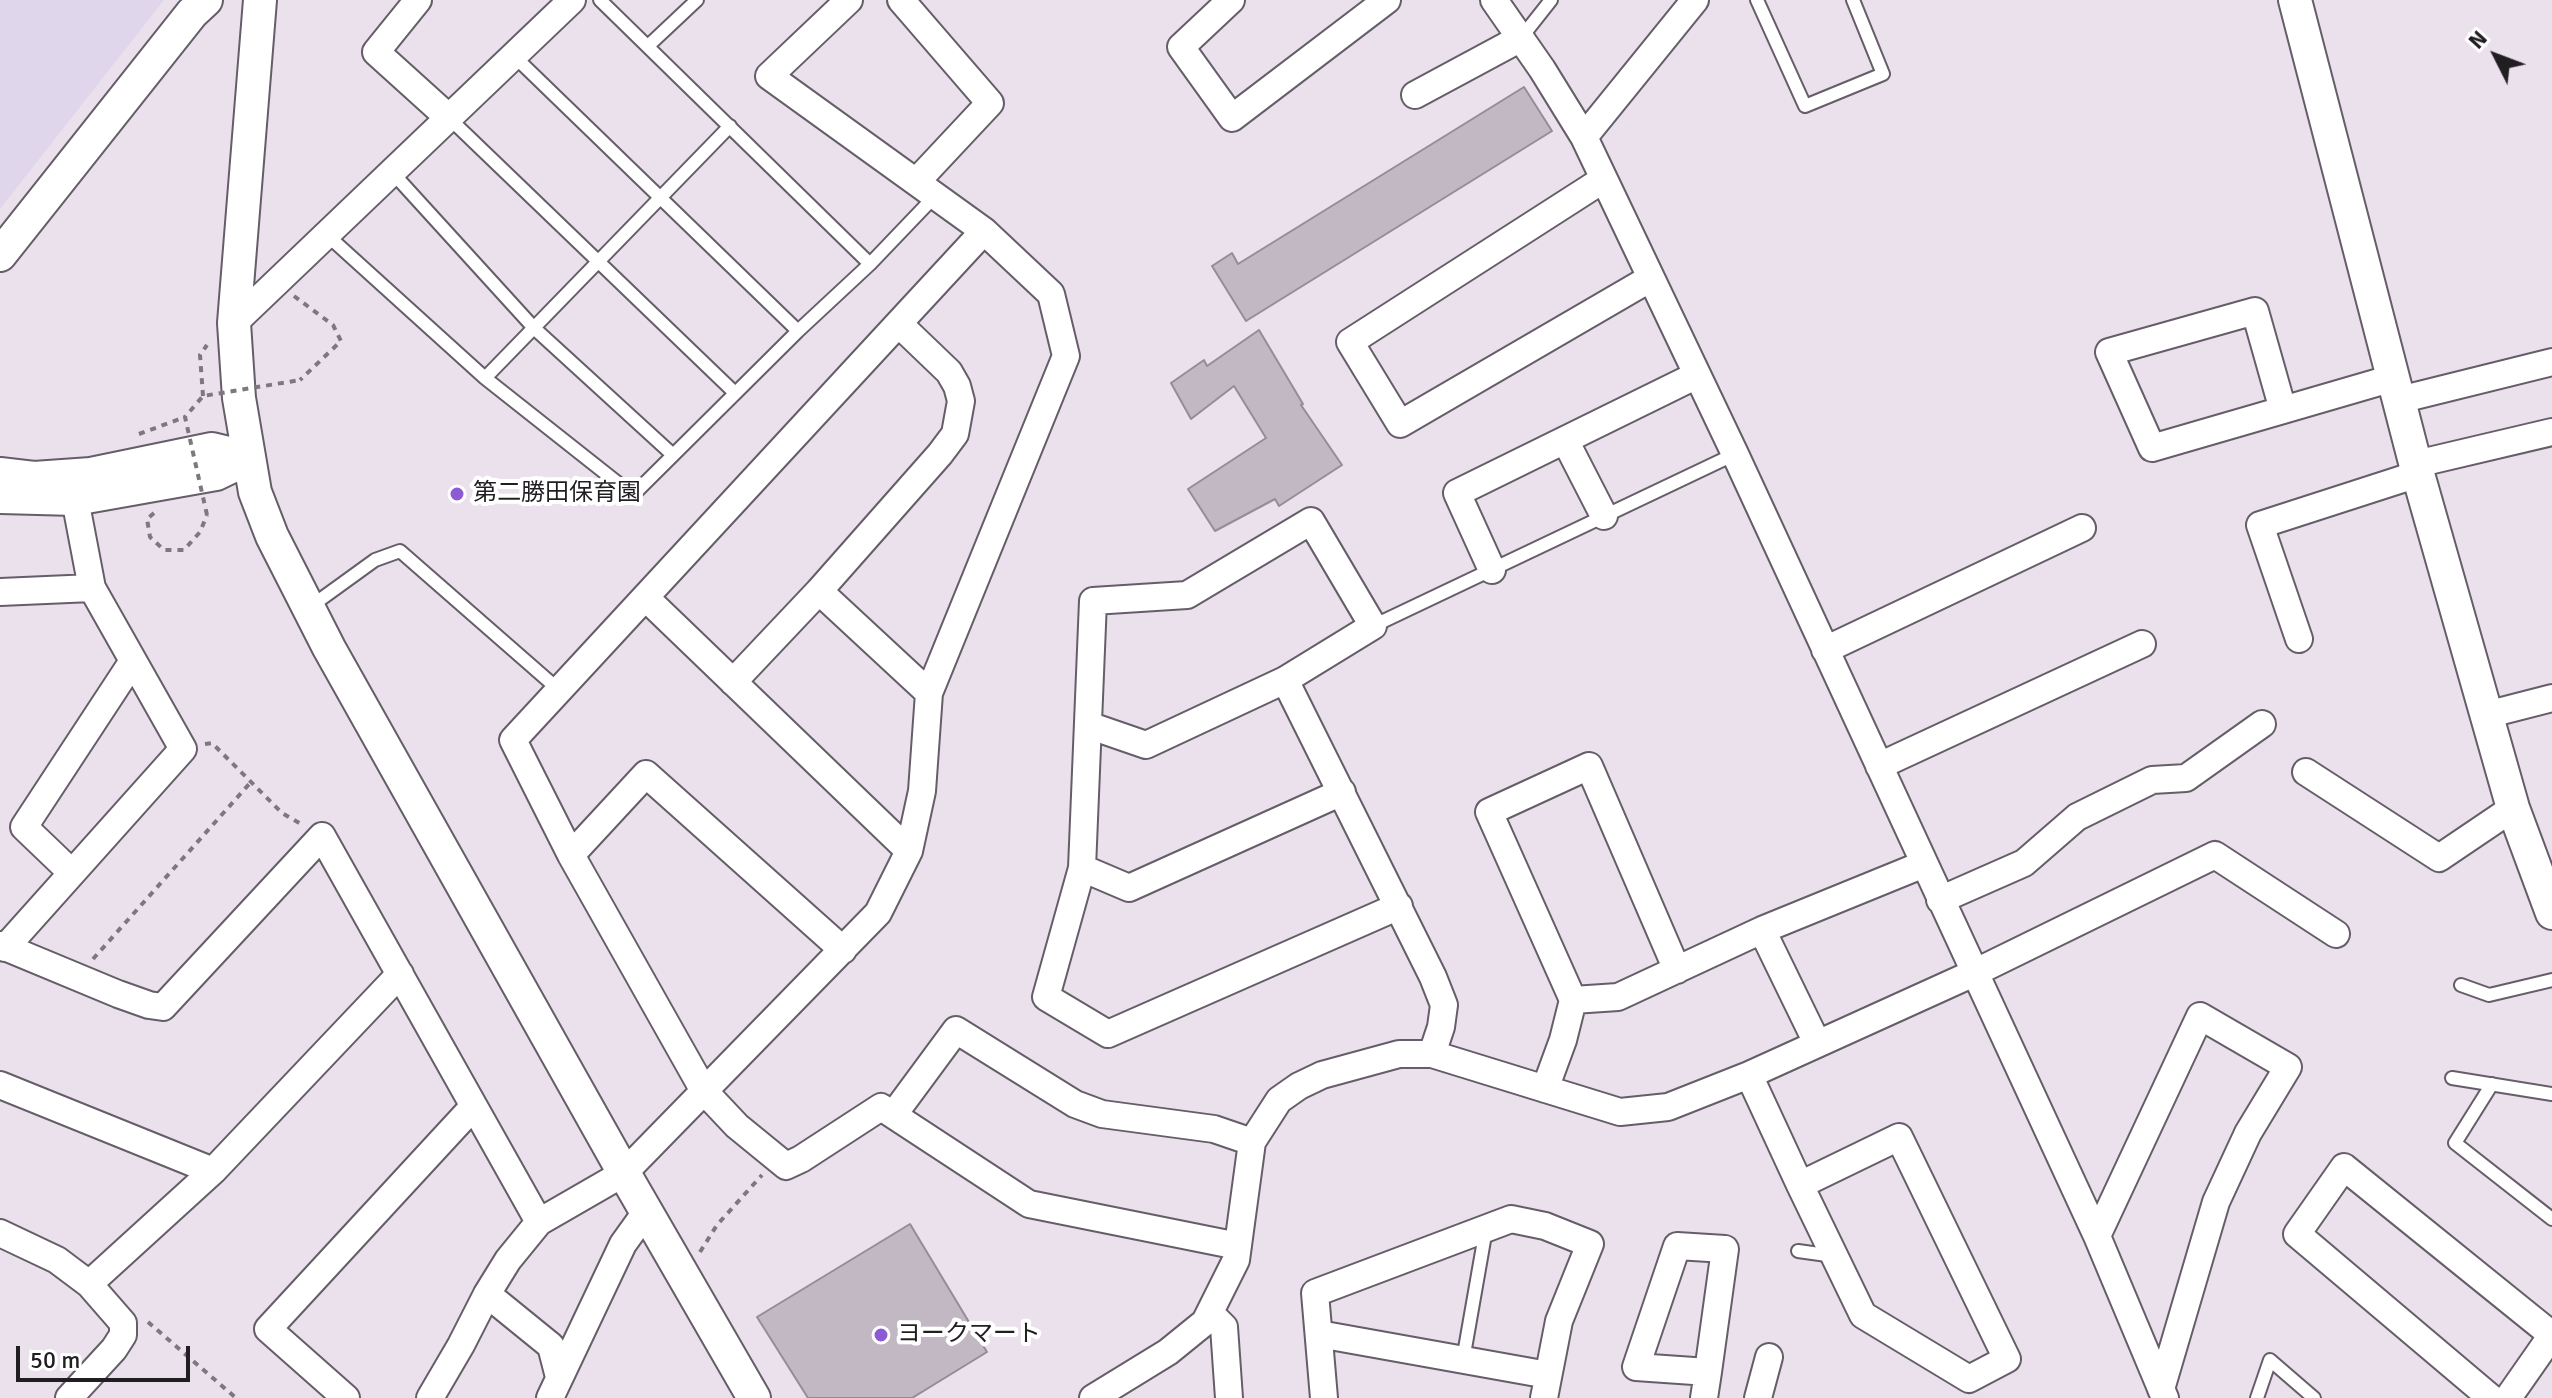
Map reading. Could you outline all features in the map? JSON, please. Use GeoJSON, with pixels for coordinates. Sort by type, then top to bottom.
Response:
{"type":"FeatureCollection","features":[{"type":"Feature","properties":{"kind":"street"},"geometry":{"type":"LineString","coordinates":[[0,255],[192,13],[206,0]]}},
{"type":"Feature","properties":{"kind":"street"},"geometry":{"type":"LineString","coordinates":[[260,0],[223,331],[239,398],[255,492],[272,536],[337,662],[754,1398]]}},
{"type":"Feature","properties":{"kind":"street"},"geometry":{"type":"LineString","coordinates":[[418,0],[376,52],[449,118]]}},
{"type":"Feature","properties":{"kind":"street"},"geometry":{"type":"LineString","coordinates":[[223,331],[572,0]]}},
{"type":"Feature","properties":{"kind":"street"},"geometry":{"type":"LineString","coordinates":[[430,1398],[508,1260],[539,1222],[624,1173],[878,913],[909,851],[922,791],[929,693],[1066,356],[1051,294],[984,231],[769,76],[849,0]]}},
{"type":"Feature","properties":{"kind":"street"},"geometry":{"type":"LineString","coordinates":[[901,0],[990,103],[926,188]]}},
{"type":"Feature","properties":{"kind":"street"},"geometry":{"type":"LineString","coordinates":[[1231,0],[1181,47],[1232,118],[1387,0]]}},
{"type":"Feature","properties":{"kind":"street"},"geometry":{"type":"LineString","coordinates":[[1494,0],[1584,137],[1735,454],[2097,1236],[2163,1393]]}},
{"type":"Feature","properties":{"kind":"street"},"geometry":{"type":"LineString","coordinates":[[1584,137],[1695,0]]}},
{"type":"Feature","properties":{"kind":"street"},"geometry":{"type":"LineString","coordinates":[[2295,0],[2417,469],[2486,715],[2513,808],[2552,913]]}},
{"type":"Feature","properties":{"kind":"street"},"geometry":{"type":"LineString","coordinates":[[1415,95],[1521,38]]}},
{"type":"Feature","properties":{"kind":"street"},"geometry":{"type":"LineString","coordinates":[[1604,179],[1350,342],[1400,424],[1651,278]]}},
{"type":"Feature","properties":{"kind":"street"},"geometry":{"type":"LineString","coordinates":[[984,231],[513,740],[571,855],[704,1091],[737,1126],[786,1166],[881,1107],[1029,1204],[1238,1246]]}},
{"type":"Feature","properties":{"kind":"street"},"geometry":{"type":"LineString","coordinates":[[2283,410],[2255,311],[2109,352],[2152,448],[2283,410],[2552,362]]}},
{"type":"Feature","properties":{"kind":"street"},"geometry":{"type":"LineString","coordinates":[[733,682],[819,591],[940,454],[957,426],[961,401],[949,372],[900,325]]}},
{"type":"Feature","properties":{"kind":"street"},"geometry":{"type":"LineString","coordinates":[[1492,570],[1457,493],[1697,375]]}},
{"type":"Feature","properties":{"kind":"street"},"geometry":{"type":"LineString","coordinates":[[2299,639],[2260,525],[2417,469],[2552,432]]}},
{"type":"Feature","properties":{"kind":"street"},"geometry":{"type":"LineString","coordinates":[[1565,440],[1604,516]]}},
{"type":"Feature","properties":{"kind":"street"},"geometry":{"type":"LineString","coordinates":[[0,474],[34,478],[91,474],[143,466],[212,449],[249,458]]}},
{"type":"Feature","properties":{"kind":"street"},"geometry":{"type":"LineString","coordinates":[[0,497],[75,499],[216,474],[249,458]]}},
{"type":"Feature","properties":{"kind":"street"},"geometry":{"type":"LineString","coordinates":[[75,499],[92,588],[183,749],[3,947],[149,1005],[163,1007],[322,836],[539,1222]]}},
{"type":"Feature","properties":{"kind":"street"},"geometry":{"type":"LineString","coordinates":[[1088,725],[1146,745],[1285,680],[1373,626],[1311,521],[1187,595],[1093,601],[1082,868],[1046,997],[1108,1034],[1399,906]]}},
{"type":"Feature","properties":{"kind":"street"},"geometry":{"type":"LineString","coordinates":[[1825,650],[2082,528]]}},
{"type":"Feature","properties":{"kind":"street"},"geometry":{"type":"LineString","coordinates":[[2,598],[92,588]]}},
{"type":"Feature","properties":{"kind":"street"},"geometry":{"type":"LineString","coordinates":[[819,591],[929,693]]}},
{"type":"Feature","properties":{"kind":"street"},"geometry":{"type":"LineString","coordinates":[[646,598],[909,851]]}},
{"type":"Feature","properties":{"kind":"street"},"geometry":{"type":"LineString","coordinates":[[1879,766],[2142,644]]}},
{"type":"Feature","properties":{"kind":"street"},"geometry":{"type":"LineString","coordinates":[[72,873],[24,827],[133,661]]}},
{"type":"Feature","properties":{"kind":"street"},"geometry":{"type":"LineString","coordinates":[[1285,680],[1399,906],[1444,1005],[1432,1054]]}},
{"type":"Feature","properties":{"kind":"street"},"geometry":{"type":"LineString","coordinates":[[2486,715],[2552,698]]}},
{"type":"Feature","properties":{"kind":"street"},"geometry":{"type":"LineString","coordinates":[[1940,900],[2024,863],[2077,817],[2152,780],[2186,778],[2262,724]]}},
{"type":"Feature","properties":{"kind":"street"},"geometry":{"type":"LineString","coordinates":[[1545,1089],[1563,1040],[1573,1000],[1489,812],[1589,766],[1677,970]]}},
{"type":"Feature","properties":{"kind":"street"},"geometry":{"type":"LineString","coordinates":[[2306,772],[2439,858],[2513,808]]}},
{"type":"Feature","properties":{"kind":"street"},"geometry":{"type":"LineString","coordinates":[[571,855],[646,774],[843,950]]}},
{"type":"Feature","properties":{"kind":"street"},"geometry":{"type":"LineString","coordinates":[[1082,868],[1129,888],[1342,792]]}},
{"type":"Feature","properties":{"kind":"street"},"geometry":{"type":"LineString","coordinates":[[1093,1398],[1168,1352],[1205,1322],[1236,1260],[1252,1142],[1279,1100],[1322,1075],[1399,1054],[1432,1054],[1620,1112],[1641,1112],[1689,1101],[1974,973],[2215,855],[2336,934]]}},
{"type":"Feature","properties":{"kind":"street"},"geometry":{"type":"LineString","coordinates":[[1573,1000],[1618,997],[1762,930],[1924,864]]}},
{"type":"Feature","properties":{"kind":"street"},"geometry":{"type":"LineString","coordinates":[[1762,930],[1817,1043]]}},
{"type":"Feature","properties":{"kind":"street"},"geometry":{"type":"LineString","coordinates":[[89,1284],[213,1171],[400,974]]}},
{"type":"Feature","properties":{"kind":"street"},"geometry":{"type":"LineString","coordinates":[[2097,1236],[2200,1016],[2288,1067],[2248,1133],[2216,1202],[2163,1393]]}},
{"type":"Feature","properties":{"kind":"street"},"geometry":{"type":"LineString","coordinates":[[894,1114],[956,1030],[1075,1104],[1102,1114],[1214,1129],[1252,1142]]}},
{"type":"Feature","properties":{"kind":"street"},"geometry":{"type":"LineString","coordinates":[[1749,1075],[1800,1185],[1863,1315],[1969,1379],[2007,1359],[1899,1137],[1800,1185]]}},
{"type":"Feature","properties":{"kind":"street"},"geometry":{"type":"LineString","coordinates":[[0,1085],[213,1171]]}},
{"type":"Feature","properties":{"kind":"street"},"geometry":{"type":"LineString","coordinates":[[346,1398],[268,1329],[473,1107]]}},
{"type":"Feature","properties":{"kind":"street"},"geometry":{"type":"LineString","coordinates":[[2491,1398],[2297,1234],[2344,1167],[2552,1335],[2508,1398]]}},
{"type":"Feature","properties":{"kind":"street"},"geometry":{"type":"LineString","coordinates":[[554,1387],[623,1244],[646,1212]]}},
{"type":"Feature","properties":{"kind":"street"},"geometry":{"type":"LineString","coordinates":[[1319,1334],[1463,1360],[1546,1386],[1559,1321],[1590,1244],[1545,1226],[1511,1219],[1315,1293],[1324,1398]]}},
{"type":"Feature","properties":{"kind":"street"},"geometry":{"type":"LineString","coordinates":[[0,1233],[57,1260],[89,1284],[123,1323],[123,1335],[69,1398]]}},
{"type":"Feature","properties":{"kind":"street"},"geometry":{"type":"LineString","coordinates":[[1677,1246],[1725,1249],[1706,1385],[1636,1367],[1677,1246]]}},
{"type":"Feature","properties":{"kind":"street"},"geometry":{"type":"LineString","coordinates":[[487,1294],[551,1346],[554,1387]]}},
{"type":"Feature","properties":{"kind":"street"},"geometry":{"type":"LineString","coordinates":[[1210,1313],[1224,1327],[1229,1398]]}},
{"type":"Feature","properties":{"kind":"street"},"geometry":{"type":"LineString","coordinates":[[1758,1398],[1769,1357]]}},
{"type":"Feature","properties":{"kind":"lane"},"geometry":{"type":"LineString","coordinates":[[600,0],[870,264]]}},
{"type":"Feature","properties":{"kind":"lane"},"geometry":{"type":"LineString","coordinates":[[648,46],[697,0]]}},
{"type":"Feature","properties":{"kind":"lane"},"geometry":{"type":"LineString","coordinates":[[1521,38],[1551,0]]}},
{"type":"Feature","properties":{"kind":"lane"},"geometry":{"type":"LineString","coordinates":[[1757,0],[1805,106],[1883,74],[1853,0]]}},
{"type":"Feature","properties":{"kind":"lane"},"geometry":{"type":"LineString","coordinates":[[514,56],[798,331]]}},
{"type":"Feature","properties":{"kind":"lane"},"geometry":{"type":"LineString","coordinates":[[449,118],[735,393]]}},
{"type":"Feature","properties":{"kind":"lane"},"geometry":{"type":"LineString","coordinates":[[485,378],[730,126]]}},
{"type":"Feature","properties":{"kind":"lane"},"geometry":{"type":"LineString","coordinates":[[391,171],[534,328],[673,455]]}},
{"type":"Feature","properties":{"kind":"lane"},"geometry":{"type":"LineString","coordinates":[[327,235],[485,378],[633,495],[870,264],[926,188]]}},
{"type":"Feature","properties":{"kind":"lane"},"geometry":{"type":"LineString","coordinates":[[1373,626],[1735,454]]}},
{"type":"Feature","properties":{"kind":"lane"},"geometry":{"type":"LineString","coordinates":[[310,607],[375,560],[400,551],[559,690]]}},
{"type":"Feature","properties":{"kind":"lane"},"geometry":{"type":"LineString","coordinates":[[2461,985],[2489,995],[2552,980]]}},
{"type":"Feature","properties":{"kind":"lane"},"geometry":{"type":"LineString","coordinates":[[2452,1078],[2552,1094]]}},
{"type":"Feature","properties":{"kind":"lane"},"geometry":{"type":"LineString","coordinates":[[2492,1084],[2455,1143],[2552,1219]]}},
{"type":"Feature","properties":{"kind":"lane"},"geometry":{"type":"LineString","coordinates":[[1463,1360],[1486,1228]]}},
{"type":"Feature","properties":{"kind":"lane"},"geometry":{"type":"LineString","coordinates":[[1798,1251],[1834,1256]]}},
{"type":"Feature","properties":{"kind":"lane"},"geometry":{"type":"LineString","coordinates":[[2257,1398],[2270,1360],[2314,1398]]}},
{"type":"Feature","properties":{"kind":"path"},"geometry":{"type":"LineString","coordinates":[[158,509],[147,519],[150,537],[164,550],[184,550],[200,532],[207,515],[185,417],[203,396],[300,380],[341,341],[333,325],[275,283]]}},
{"type":"Feature","properties":{"kind":"path"},"geometry":{"type":"LineString","coordinates":[[203,396],[201,353],[223,331]]}},
{"type":"Feature","properties":{"kind":"path"},"geometry":{"type":"LineString","coordinates":[[183,749],[212,743],[282,813],[322,836]]}},
{"type":"Feature","properties":{"kind":"path"},"geometry":{"type":"LineString","coordinates":[[77,977],[251,782]]}},
{"type":"Feature","properties":{"kind":"path"},"geometry":{"type":"LineString","coordinates":[[684,1278],[717,1225],[778,1159]]}},
{"type":"Feature","properties":{"kind":"path"},"geometry":{"type":"LineString","coordinates":[[148,1322],[236,1398]]}},
{"type":"Feature","properties":{"kind":"shaded area"},"geometry":{"type":"Polygon","coordinates":[[[0,0],[164,0],[0,209],[0,0]]]}},
{"type":"Feature","properties":{"kind":"building"},"geometry":{"type":"Polygon","coordinates":[[[1524,87],[1552,131],[1246,321],[1212,266],[1232,253],[1238,264],[1524,87]]]}},
{"type":"Feature","properties":{"kind":"building"},"geometry":{"type":"Polygon","coordinates":[[[1259,330],[1301,405],[1342,465],[1279,506],[1275,499],[1215,531],[1188,489],[1266,438],[1234,386],[1191,419],[1171,383],[1204,360],[1207,366],[1259,330]]]}},
{"type":"Feature","properties":{"kind":"building"},"geometry":{"type":"Polygon","coordinates":[[[910,1224],[987,1352],[912,1398],[808,1398],[757,1317],[910,1224]]]}},
{"type":"Feature","properties":{"kind":"place","name":"第二勝田保育園"},"geometry":{"type":"Point","coordinates":[457,494]}},
{"type":"Feature","properties":{"kind":"place","name":"ヨークマート"},"geometry":{"type":"Point","coordinates":[881,1335]}}]}
